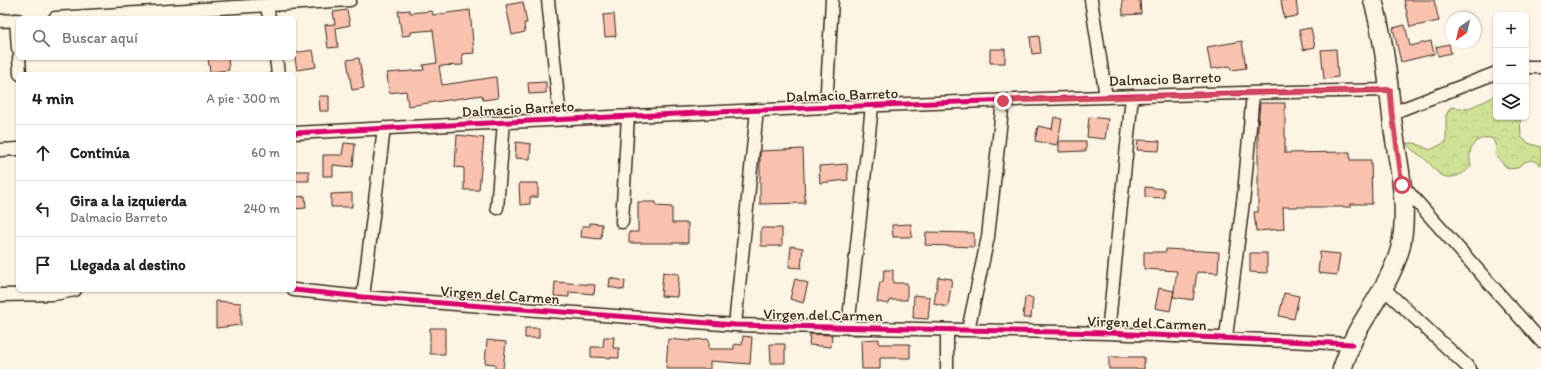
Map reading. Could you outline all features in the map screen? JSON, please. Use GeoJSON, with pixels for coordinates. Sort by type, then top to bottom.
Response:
{"type":"FeatureCollection","features":[{"type":"Feature","properties":{"kind":"main road"},"geometry":{"type":"LineString","coordinates":[[1342,369],[1357,332],[1383,288],[1400,250],[1404,229],[1402,185],[1390,90],[1381,27],[1373,0]]}},
{"type":"Feature","properties":{"kind":"street"},"geometry":{"type":"LineString","coordinates":[[88,16],[350,0]]}},
{"type":"Feature","properties":{"kind":"street"},"geometry":{"type":"LineString","coordinates":[[548,0],[560,119]]}},
{"type":"Feature","properties":{"kind":"street"},"geometry":{"type":"LineString","coordinates":[[826,108],[832,0]]}},
{"type":"Feature","properties":{"kind":"street"},"geometry":{"type":"LineString","coordinates":[[1091,0],[1106,97]]}},
{"type":"Feature","properties":{"kind":"street"},"geometry":{"type":"LineString","coordinates":[[267,5],[269,16]]}},
{"type":"Feature","properties":{"kind":"street"},"geometry":{"type":"LineString","coordinates":[[0,22],[16,20]]}},
{"type":"Feature","properties":{"kind":"street"},"geometry":{"type":"LineString","coordinates":[[19,60],[20,72]]}},
{"type":"Feature","properties":{"kind":"street"},"geometry":{"type":"LineString","coordinates":[[276,60],[278,72]]}},
{"type":"Feature","properties":{"kind":"street"},"geometry":{"type":"LineString","coordinates":[[1529,67],[1541,67]]}},
{"type":"Feature","properties":{"kind":"street"},"geometry":{"type":"LineString","coordinates":[[1392,113],[1493,74]]}},
{"type":"Feature","properties":{"kind":"street","name":"Dalmacio Barreto"},"geometry":{"type":"LineString","coordinates":[[296,133],[757,110],[1132,96],[1390,90]]}},
{"type":"Feature","properties":{"kind":"street"},"geometry":{"type":"LineString","coordinates":[[1226,337],[1244,194],[1252,93]]}},
{"type":"Feature","properties":{"kind":"street"},"geometry":{"type":"LineString","coordinates":[[1108,333],[1132,96]]}},
{"type":"Feature","properties":{"kind":"street"},"geometry":{"type":"LineString","coordinates":[[968,330],[988,237],[1003,101]]}},
{"type":"Feature","properties":{"kind":"street"},"geometry":{"type":"LineString","coordinates":[[848,328],[872,106]]}},
{"type":"Feature","properties":{"kind":"street"},"geometry":{"type":"LineString","coordinates":[[735,325],[757,110]]}},
{"type":"Feature","properties":{"kind":"street"},"geometry":{"type":"LineString","coordinates":[[622,222],[628,116]]}},
{"type":"Feature","properties":{"kind":"street"},"geometry":{"type":"LineString","coordinates":[[498,208],[504,122]]}},
{"type":"Feature","properties":{"kind":"street"},"geometry":{"type":"LineString","coordinates":[[363,297],[384,128]]}},
{"type":"Feature","properties":{"kind":"street"},"geometry":{"type":"LineString","coordinates":[[0,150],[16,149]]}},
{"type":"Feature","properties":{"kind":"street"},"geometry":{"type":"LineString","coordinates":[[1402,185],[1541,341]]}},
{"type":"Feature","properties":{"kind":"street"},"geometry":{"type":"LineString","coordinates":[[1383,288],[1470,369]]}},
{"type":"Feature","properties":{"kind":"street","name":"Virgen del Carmen"},"geometry":{"type":"LineString","coordinates":[[296,290],[363,297],[735,325],[1108,333],[1226,337],[1352,344]]}},
{"type":"Feature","properties":{"kind":"street"},"geometry":{"type":"LineString","coordinates":[[0,295],[54,294],[64,292]]}},
{"type":"Feature","properties":{"kind":"street"},"geometry":{"type":"LineString","coordinates":[[947,330],[947,369]]}},
{"type":"Feature","properties":{"kind":"green space"},"geometry":{"type":"Polygon","coordinates":[[[1493,96],[1493,120],[1520,120],[1521,137],[1528,143],[1541,147],[1541,165],[1532,160],[1524,162],[1517,168],[1508,169],[1495,155],[1496,146],[1492,138],[1485,138],[1480,139],[1473,145],[1470,155],[1471,166],[1460,175],[1447,177],[1438,173],[1406,143],[1415,143],[1430,150],[1446,142],[1446,115],[1451,107],[1468,109],[1493,96]]]}},
{"type":"Feature","properties":{"kind":"building"},"geometry":{"type":"Polygon","coordinates":[[[1122,0],[1140,0],[1141,14],[1123,15],[1122,0]]]}},
{"type":"Feature","properties":{"kind":"building"},"geometry":{"type":"Polygon","coordinates":[[[1281,0],[1296,0],[1298,16],[1284,18],[1281,0]]]}},
{"type":"Feature","properties":{"kind":"building"},"geometry":{"type":"Polygon","coordinates":[[[1404,0],[1434,0],[1439,21],[1410,27],[1404,0]]]}},
{"type":"Feature","properties":{"kind":"building"},"geometry":{"type":"Polygon","coordinates":[[[523,2],[527,23],[524,23],[525,32],[512,35],[506,5],[523,2]]]}},
{"type":"Feature","properties":{"kind":"building"},"geometry":{"type":"Polygon","coordinates":[[[347,10],[350,25],[336,28],[338,47],[328,48],[325,25],[335,24],[333,12],[347,10]]]}},
{"type":"Feature","properties":{"kind":"building"},"geometry":{"type":"Polygon","coordinates":[[[410,10],[410,13],[432,11],[433,15],[470,10],[474,53],[462,54],[463,65],[439,66],[442,85],[496,77],[498,98],[483,100],[482,95],[408,106],[406,91],[389,93],[387,73],[424,70],[423,65],[437,63],[433,30],[411,32],[411,35],[402,36],[398,11],[410,10]]]}},
{"type":"Feature","properties":{"kind":"building"},"geometry":{"type":"Polygon","coordinates":[[[614,14],[616,36],[605,37],[603,15],[614,14]]]}},
{"type":"Feature","properties":{"kind":"building"},"geometry":{"type":"Polygon","coordinates":[[[1405,25],[1410,46],[1431,41],[1434,54],[1401,62],[1393,28],[1405,25]]]}},
{"type":"Feature","properties":{"kind":"building"},"geometry":{"type":"Polygon","coordinates":[[[1311,28],[1315,47],[1303,50],[1299,30],[1311,28]]]}},
{"type":"Feature","properties":{"kind":"building"},"geometry":{"type":"Polygon","coordinates":[[[1039,36],[1041,53],[1032,54],[1030,37],[1039,36]]]}},
{"type":"Feature","properties":{"kind":"building"},"geometry":{"type":"Polygon","coordinates":[[[1242,41],[1246,68],[1231,70],[1230,66],[1211,69],[1207,47],[1242,41]]]}},
{"type":"Feature","properties":{"kind":"building"},"geometry":{"type":"Polygon","coordinates":[[[1445,45],[1445,48],[1450,48],[1451,53],[1438,56],[1436,47],[1445,45]]]}},
{"type":"Feature","properties":{"kind":"building"},"geometry":{"type":"Polygon","coordinates":[[[990,49],[1005,49],[1005,63],[990,63],[990,49]]]}},
{"type":"Feature","properties":{"kind":"building"},"geometry":{"type":"Polygon","coordinates":[[[1336,49],[1338,77],[1324,79],[1321,50],[1336,49]]]}},
{"type":"Feature","properties":{"kind":"building"},"geometry":{"type":"Polygon","coordinates":[[[313,50],[316,67],[297,70],[296,53],[313,50]]]}},
{"type":"Feature","properties":{"kind":"building"},"geometry":{"type":"Polygon","coordinates":[[[359,58],[364,88],[352,90],[347,60],[359,58]]]}},
{"type":"Feature","properties":{"kind":"building"},"geometry":{"type":"Polygon","coordinates":[[[208,60],[228,60],[229,70],[210,72],[208,60]]]}},
{"type":"Feature","properties":{"kind":"building"},"geometry":{"type":"Polygon","coordinates":[[[546,82],[546,93],[529,94],[528,83],[546,82]]]}},
{"type":"Feature","properties":{"kind":"building"},"geometry":{"type":"Polygon","coordinates":[[[319,96],[329,96],[329,111],[320,111],[319,96]]]}},
{"type":"Feature","properties":{"kind":"building"},"geometry":{"type":"Polygon","coordinates":[[[1260,103],[1285,103],[1285,153],[1350,152],[1350,160],[1371,160],[1372,204],[1351,204],[1351,207],[1283,207],[1284,229],[1256,231],[1254,212],[1258,212],[1258,126],[1260,103]]]}},
{"type":"Feature","properties":{"kind":"building"},"geometry":{"type":"Polygon","coordinates":[[[1054,117],[1062,119],[1057,145],[1035,141],[1038,126],[1052,129],[1054,117]]]}},
{"type":"Feature","properties":{"kind":"building"},"geometry":{"type":"Polygon","coordinates":[[[1089,117],[1108,119],[1105,139],[1087,137],[1089,117]]]}},
{"type":"Feature","properties":{"kind":"building"},"geometry":{"type":"Polygon","coordinates":[[[457,135],[484,138],[479,190],[464,190],[464,168],[455,167],[457,135]]]}},
{"type":"Feature","properties":{"kind":"building"},"geometry":{"type":"Polygon","coordinates":[[[1138,140],[1160,141],[1159,151],[1137,150],[1138,140]]]}},
{"type":"Feature","properties":{"kind":"building"},"geometry":{"type":"Polygon","coordinates":[[[1059,141],[1086,141],[1086,151],[1059,152],[1059,141]]]}},
{"type":"Feature","properties":{"kind":"building"},"geometry":{"type":"Polygon","coordinates":[[[516,142],[531,144],[530,159],[515,158],[516,142]]]}},
{"type":"Feature","properties":{"kind":"building"},"geometry":{"type":"Polygon","coordinates":[[[344,143],[355,144],[353,167],[333,165],[333,176],[323,176],[323,155],[342,155],[344,143]]]}},
{"type":"Feature","properties":{"kind":"building"},"geometry":{"type":"Polygon","coordinates":[[[803,149],[805,203],[760,204],[760,151],[803,149]]]}},
{"type":"Feature","properties":{"kind":"building"},"geometry":{"type":"Polygon","coordinates":[[[847,164],[848,180],[820,183],[819,166],[847,164]]]}},
{"type":"Feature","properties":{"kind":"building"},"geometry":{"type":"Polygon","coordinates":[[[296,171],[309,171],[309,181],[296,181],[296,171]]]}},
{"type":"Feature","properties":{"kind":"building"},"geometry":{"type":"Polygon","coordinates":[[[519,183],[538,183],[538,197],[530,197],[530,204],[520,205],[519,183]]]}},
{"type":"Feature","properties":{"kind":"building"},"geometry":{"type":"Polygon","coordinates":[[[1145,187],[1164,189],[1164,198],[1145,197],[1145,187]]]}},
{"type":"Feature","properties":{"kind":"building"},"geometry":{"type":"Polygon","coordinates":[[[352,193],[352,207],[331,207],[331,194],[352,193]]]}},
{"type":"Feature","properties":{"kind":"building"},"geometry":{"type":"Polygon","coordinates":[[[305,196],[306,208],[296,209],[296,197],[305,196]]]}},
{"type":"Feature","properties":{"kind":"building"},"geometry":{"type":"Polygon","coordinates":[[[638,202],[656,202],[656,206],[672,207],[672,223],[688,223],[688,243],[629,243],[629,232],[638,232],[638,202]]]}},
{"type":"Feature","properties":{"kind":"building"},"geometry":{"type":"Polygon","coordinates":[[[590,223],[602,224],[601,239],[581,237],[582,226],[590,226],[590,223]]]}},
{"type":"Feature","properties":{"kind":"building"},"geometry":{"type":"Polygon","coordinates":[[[911,224],[912,237],[893,237],[892,225],[911,224]]]}},
{"type":"Feature","properties":{"kind":"building"},"geometry":{"type":"Polygon","coordinates":[[[761,228],[782,228],[782,246],[761,246],[761,228]]]}},
{"type":"Feature","properties":{"kind":"building"},"geometry":{"type":"Polygon","coordinates":[[[926,232],[974,233],[974,247],[925,245],[926,232]]]}},
{"type":"Feature","properties":{"kind":"building"},"geometry":{"type":"Polygon","coordinates":[[[791,246],[803,248],[801,268],[789,267],[791,246]]]}},
{"type":"Feature","properties":{"kind":"building"},"geometry":{"type":"Polygon","coordinates":[[[1166,249],[1219,252],[1218,273],[1197,272],[1193,300],[1173,297],[1177,271],[1144,269],[1144,252],[1166,252],[1166,249]]]}},
{"type":"Feature","properties":{"kind":"building"},"geometry":{"type":"Polygon","coordinates":[[[1320,252],[1340,254],[1337,275],[1318,273],[1320,252]]]}},
{"type":"Feature","properties":{"kind":"building"},"geometry":{"type":"Polygon","coordinates":[[[1250,253],[1267,253],[1267,273],[1250,272],[1250,253]]]}},
{"type":"Feature","properties":{"kind":"building"},"geometry":{"type":"Polygon","coordinates":[[[884,270],[893,270],[893,283],[907,283],[907,300],[890,300],[889,304],[877,302],[880,282],[883,282],[884,270]]]}},
{"type":"Feature","properties":{"kind":"building"},"geometry":{"type":"Polygon","coordinates":[[[663,272],[679,274],[677,297],[661,296],[663,272]]]}},
{"type":"Feature","properties":{"kind":"building"},"geometry":{"type":"Polygon","coordinates":[[[938,277],[952,279],[948,307],[934,304],[938,277]]]}},
{"type":"Feature","properties":{"kind":"building"},"geometry":{"type":"Polygon","coordinates":[[[610,278],[625,281],[624,290],[609,287],[610,278]]]}},
{"type":"Feature","properties":{"kind":"building"},"geometry":{"type":"Polygon","coordinates":[[[795,279],[808,283],[803,303],[790,299],[795,279]]]}},
{"type":"Feature","properties":{"kind":"building"},"geometry":{"type":"Polygon","coordinates":[[[555,282],[595,285],[594,294],[569,292],[569,297],[554,296],[555,282]]]}},
{"type":"Feature","properties":{"kind":"building"},"geometry":{"type":"Polygon","coordinates":[[[1159,288],[1174,291],[1170,311],[1155,308],[1159,288]]]}},
{"type":"Feature","properties":{"kind":"building"},"geometry":{"type":"Polygon","coordinates":[[[1284,293],[1299,296],[1294,319],[1279,316],[1284,293]]]}},
{"type":"Feature","properties":{"kind":"building"},"geometry":{"type":"Polygon","coordinates":[[[914,295],[930,297],[928,319],[913,318],[914,295]]]}},
{"type":"Feature","properties":{"kind":"building"},"geometry":{"type":"Polygon","coordinates":[[[1025,297],[1033,298],[1031,318],[1023,318],[1025,297]]]}},
{"type":"Feature","properties":{"kind":"building"},"geometry":{"type":"Polygon","coordinates":[[[216,301],[241,303],[241,325],[216,328],[216,301]]]}},
{"type":"Feature","properties":{"kind":"building"},"geometry":{"type":"Polygon","coordinates":[[[430,328],[445,328],[445,354],[430,354],[430,328]]]}},
{"type":"Feature","properties":{"kind":"building"},"geometry":{"type":"Polygon","coordinates":[[[525,328],[539,328],[539,338],[525,338],[525,328]]]}},
{"type":"Feature","properties":{"kind":"building"},"geometry":{"type":"Polygon","coordinates":[[[810,334],[832,335],[831,347],[809,345],[810,334]]]}},
{"type":"Feature","properties":{"kind":"building"},"geometry":{"type":"Polygon","coordinates":[[[743,336],[752,337],[750,364],[710,361],[710,369],[666,369],[668,339],[690,341],[709,339],[709,349],[734,349],[734,344],[742,345],[743,336]]]}},
{"type":"Feature","properties":{"kind":"building"},"geometry":{"type":"Polygon","coordinates":[[[604,337],[614,337],[613,348],[619,348],[619,358],[591,357],[591,347],[603,347],[604,337]]]}},
{"type":"Feature","properties":{"kind":"building"},"geometry":{"type":"Polygon","coordinates":[[[879,339],[879,344],[910,344],[910,358],[880,358],[880,369],[862,369],[861,340],[879,339]]]}},
{"type":"Feature","properties":{"kind":"building"},"geometry":{"type":"Polygon","coordinates":[[[487,340],[506,342],[503,369],[495,369],[495,364],[485,363],[487,340]]]}},
{"type":"Feature","properties":{"kind":"building"},"geometry":{"type":"Polygon","coordinates":[[[770,344],[785,344],[785,363],[771,363],[770,344]]]}},
{"type":"Feature","properties":{"kind":"building"},"geometry":{"type":"Polygon","coordinates":[[[1109,357],[1144,357],[1144,369],[1109,369],[1109,357]]]}},
{"type":"Feature","properties":{"kind":"cycle path"},"geometry":{"type":"LineString","coordinates":[[296,133],[979,101],[1390,90]]}},
{"type":"Feature","properties":{"kind":"cycle path"},"geometry":{"type":"LineString","coordinates":[[296,290],[363,297],[735,325],[1108,333],[1352,344]]}},
{"type":"Feature","properties":{"kind":"route"},"geometry":{"type":"LineString","coordinates":[[1003,101],[1119,96],[1390,90],[1402,185]]}}]}
